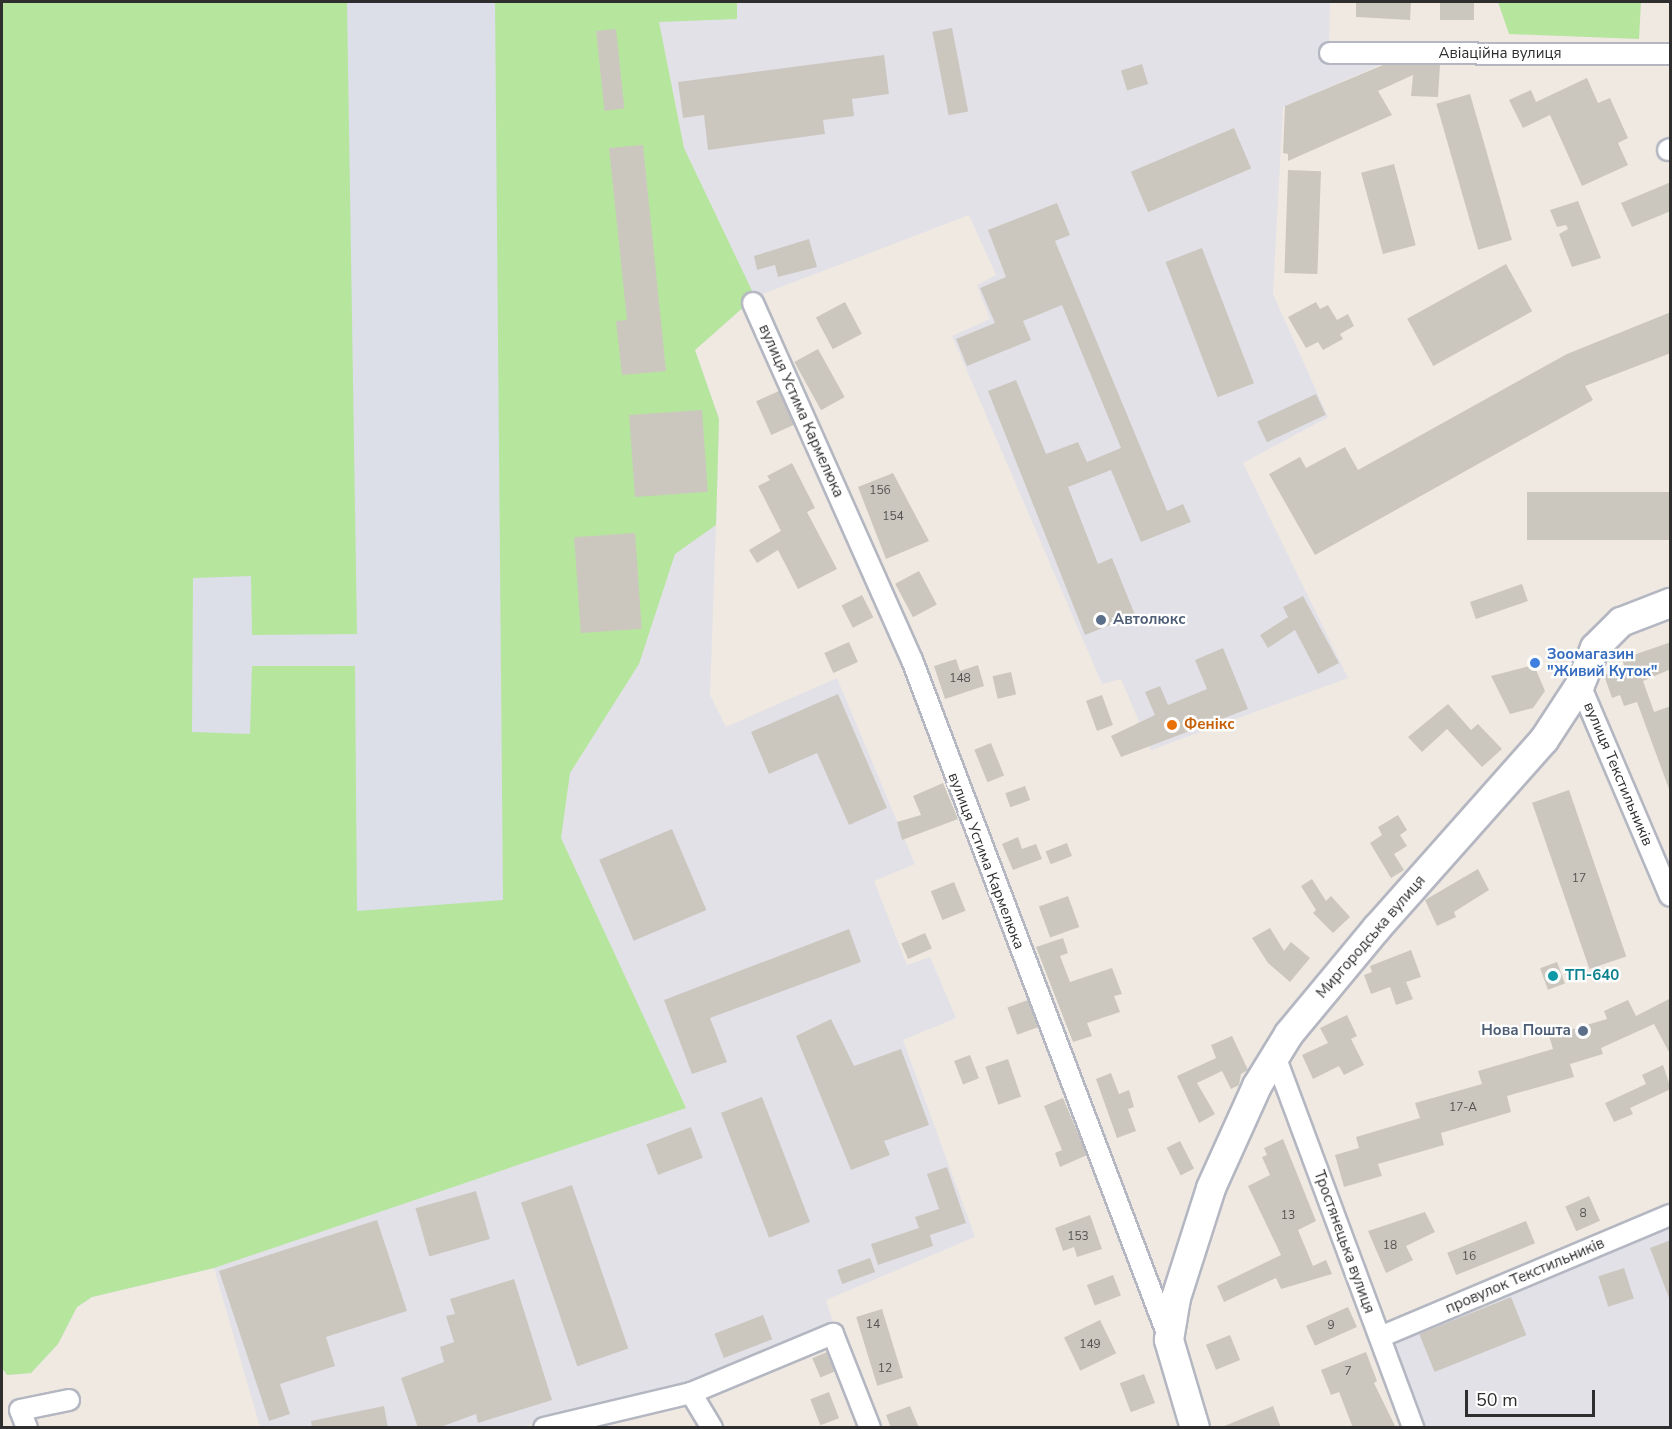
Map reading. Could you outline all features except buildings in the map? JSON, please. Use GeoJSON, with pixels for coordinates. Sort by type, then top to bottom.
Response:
{"type":"FeatureCollection","features":[{"type":"Feature","properties":{"kind":"main road","name":"Миргородська вулиця"},"geometry":{"type":"LineString","coordinates":[[1169,1340],[1190,1245],[1211,1188],[1275,1056],[1377,928],[1544,740],[1580,685],[1595,648],[1621,622],[1671,603]]}},
{"type":"Feature","properties":{"kind":"main road","name":"вулиця Устима Кармелюка"},"geometry":{"type":"LineString","coordinates":[[1169,1340],[1195,1428]]}},
{"type":"Feature","properties":{"kind":"street","name":"Авіаційна вулиця"},"geometry":{"type":"LineString","coordinates":[[1330,53],[1671,54]]}},
{"type":"Feature","properties":{"kind":"street","name":"вулиця Устима Кармелюка"},"geometry":{"type":"LineString","coordinates":[[753,303],[912,660],[1169,1340]]}},
{"type":"Feature","properties":{"kind":"street","name":"вулиця Текстильників"},"geometry":{"type":"LineString","coordinates":[[1580,685],[1671,896]]}},
{"type":"Feature","properties":{"kind":"street","name":"Тростянецька вулиця"},"geometry":{"type":"LineString","coordinates":[[1275,1056],[1413,1428]]}},
{"type":"Feature","properties":{"kind":"street","name":"провулок Текстильників"},"geometry":{"type":"LineString","coordinates":[[1380,1337],[1671,1215]]}},
{"type":"Feature","properties":{"kind":"street"},"geometry":{"type":"LineString","coordinates":[[544,1428],[691,1393],[834,1334],[870,1428]]}},
{"type":"Feature","properties":{"kind":"street"},"geometry":{"type":"LineString","coordinates":[[691,1393],[712,1428]]}},
{"type":"Feature","properties":{"kind":"street"},"geometry":{"type":"LineString","coordinates":[[27,1428],[20,1410],[69,1400]]}},
{"type":"Feature","properties":{"kind":"shaded area"},"geometry":{"type":"Polygon","coordinates":[[[2,2],[737,2],[737,19],[659,22],[684,148],[755,297],[695,350],[719,419],[716,525],[675,554],[639,664],[570,773],[561,838],[686,1108],[214,1268],[92,1297],[77,1307],[58,1344],[31,1373],[7,1375],[2,1368],[2,2]]]}},
{"type":"Feature","properties":{"kind":"shaded area"},"geometry":{"type":"Polygon","coordinates":[[[737,2],[1330,2],[1329,49],[1394,59],[1283,107],[1273,294],[1328,417],[1243,463],[1348,678],[1151,750],[1121,679],[1102,684],[952,336],[990,319],[977,285],[996,275],[969,215],[755,297],[684,148],[659,22],[737,19],[737,2]]]}},
{"type":"Feature","properties":{"kind":"shaded area"},"geometry":{"type":"Polygon","coordinates":[[[716,525],[710,695],[726,727],[837,678],[915,864],[874,881],[907,965],[930,957],[956,1018],[903,1040],[975,1237],[826,1300],[835,1328],[687,1387],[516,1428],[260,1427],[214,1268],[686,1108],[561,838],[570,773],[639,664],[675,554],[716,525]]]}},
{"type":"Feature","properties":{"kind":"shaded area"},"geometry":{"type":"Polygon","coordinates":[[[1670,1217],[1670,1427],[1411,1427],[1378,1339],[1670,1217]]]}},
{"type":"Feature","properties":{"kind":"green space"},"geometry":{"type":"Polygon","coordinates":[[[2,2],[347,2],[357,634],[252,635],[251,576],[193,578],[192,732],[250,734],[252,666],[355,666],[357,911],[503,900],[495,2],[737,2],[737,19],[659,22],[684,148],[755,297],[695,350],[719,419],[716,525],[675,554],[639,664],[570,773],[561,838],[686,1108],[214,1268],[92,1297],[77,1307],[58,1344],[31,1373],[7,1375],[2,1368],[2,2]]]}},
{"type":"Feature","properties":{"kind":"green space"},"geometry":{"type":"Polygon","coordinates":[[[1498,2],[1641,2],[1639,39],[1509,34],[1498,2]]]}},
{"type":"Feature","properties":{"kind":"place","name":"Автолюкс"},"geometry":{"type":"Point","coordinates":[1101,620]}},
{"type":"Feature","properties":{"kind":"place","name":"Зоомагазин \"Живий Куток\""},"geometry":{"type":"Point","coordinates":[1535,663]}},
{"type":"Feature","properties":{"kind":"place","name":"Фенікс"},"geometry":{"type":"Point","coordinates":[1172,725]}},
{"type":"Feature","properties":{"kind":"place","name":"ТП-640"},"geometry":{"type":"Point","coordinates":[1553,976]}},
{"type":"Feature","properties":{"kind":"place","name":"Нова Пошта"},"geometry":{"type":"Point","coordinates":[1583,1031]}}]}
